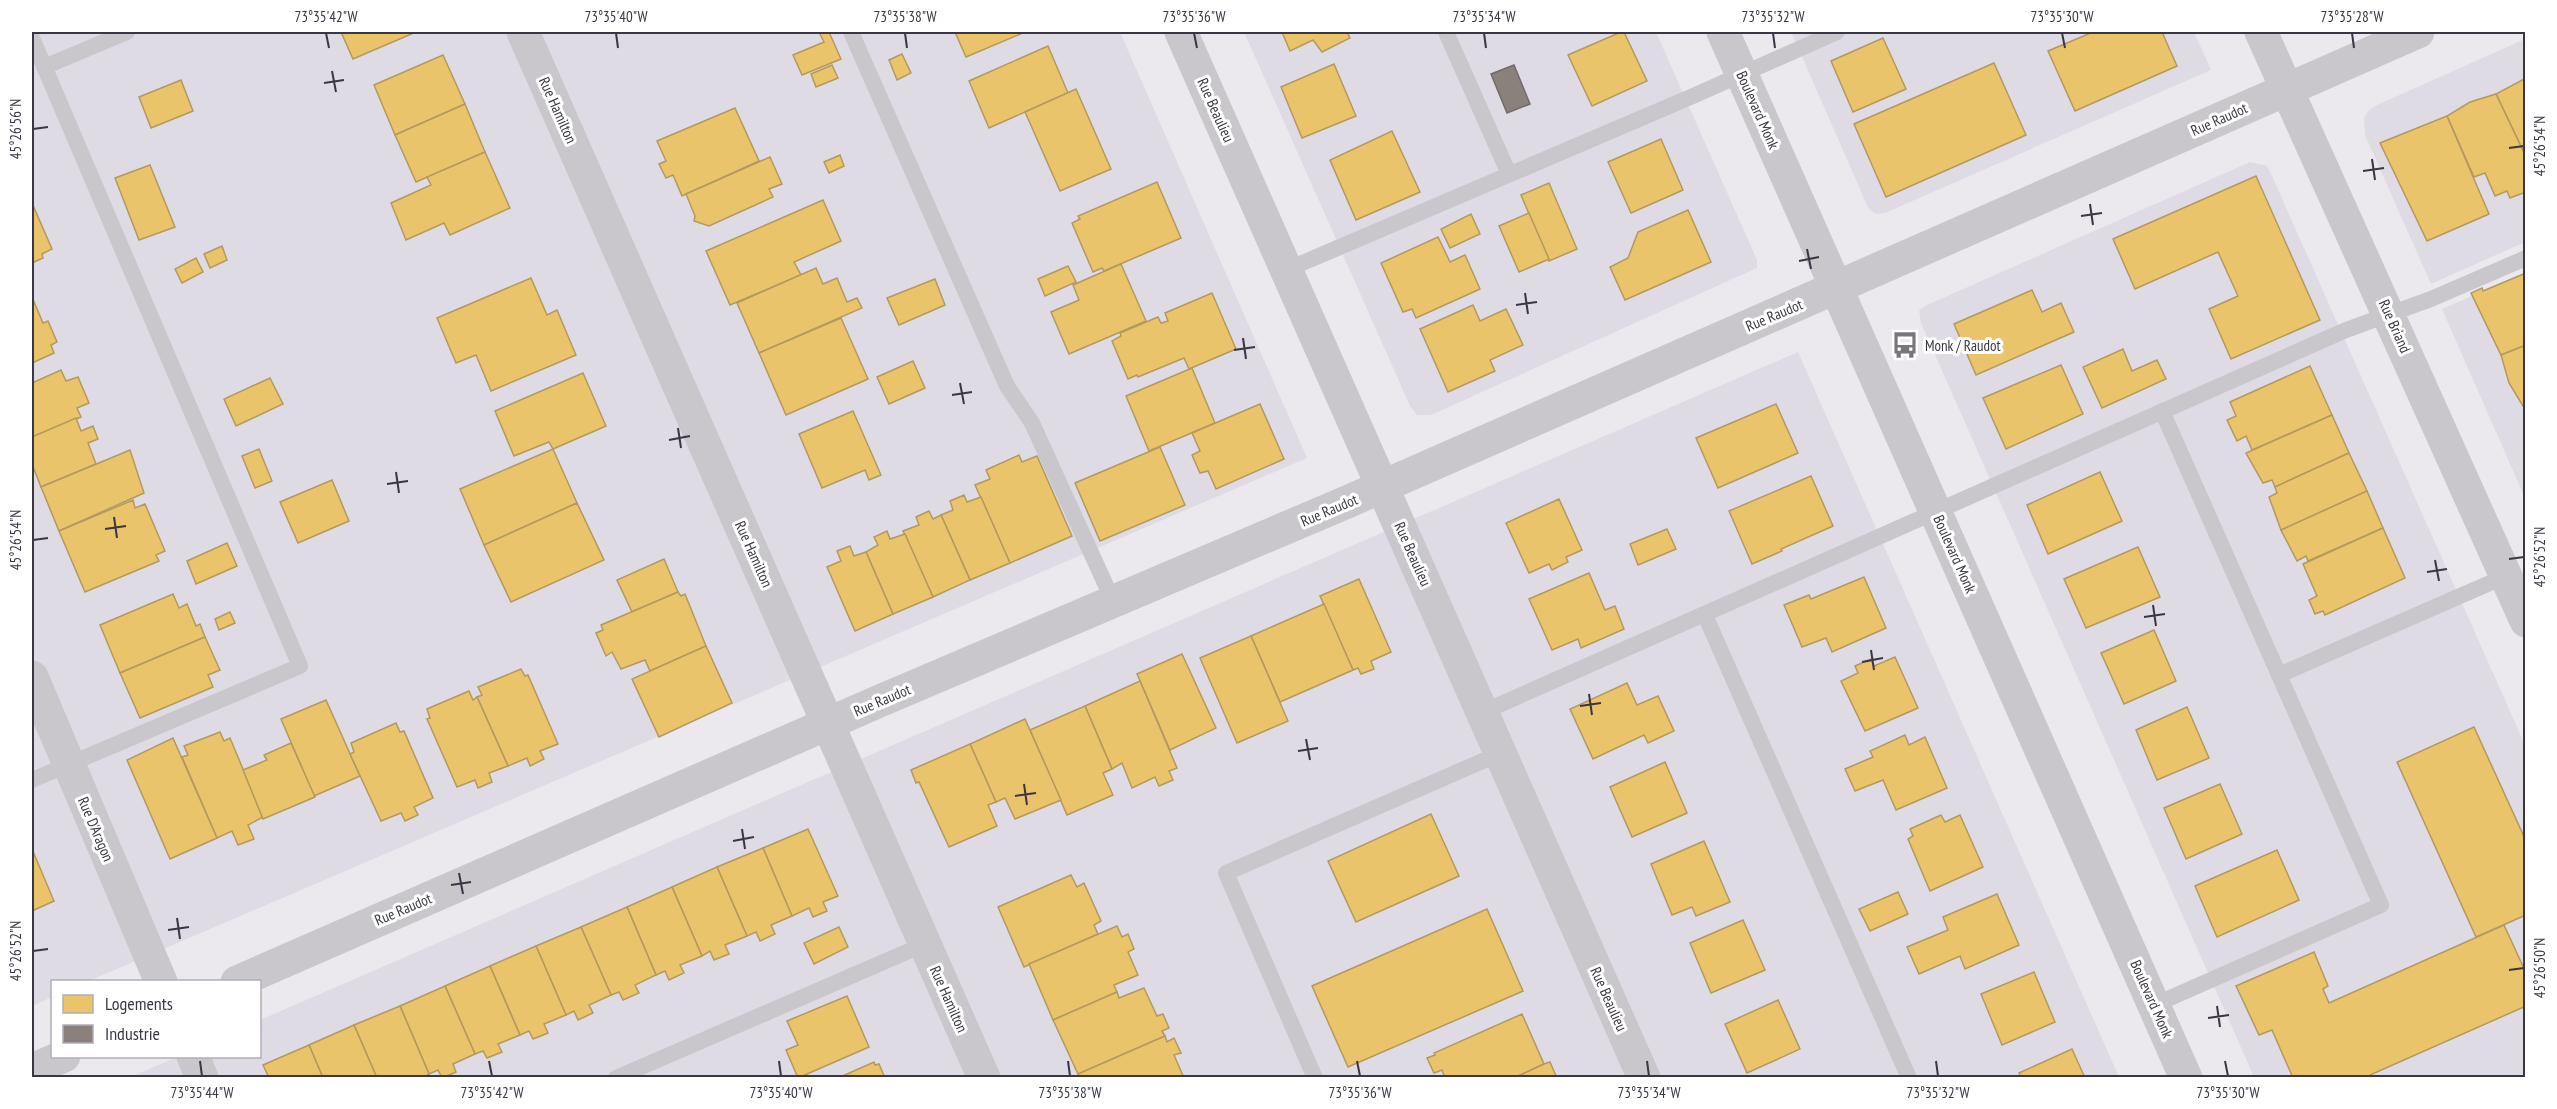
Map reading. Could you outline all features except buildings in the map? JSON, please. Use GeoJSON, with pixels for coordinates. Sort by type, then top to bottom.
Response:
{"type":"FeatureCollection","features":[{"type":"Feature","properties":{"kind":"street","name":"Rue Hamilton"},"geometry":{"type":"LineString","coordinates":[[523,32],[984,1077]]}},
{"type":"Feature","properties":{"kind":"street","name":"Rue Beaulieu"},"geometry":{"type":"LineString","coordinates":[[1181,32],[1644,1077]]}},
{"type":"Feature","properties":{"kind":"street","name":"Boulevard Monk"},"geometry":{"type":"LineString","coordinates":[[1723,32],[2186,1077]]}},
{"type":"Feature","properties":{"kind":"street","name":"Rue Briand"},"geometry":{"type":"LineString","coordinates":[[2261,32],[2390,314],[2526,621]]}},
{"type":"Feature","properties":{"kind":"street","name":"Rue Raudot"},"geometry":{"type":"LineString","coordinates":[[239,980],[829,723],[1382,487],[2418,32]]}},
{"type":"Feature","properties":{"kind":"street","name":"Rue D'Aragon"},"geometry":{"type":"LineString","coordinates":[[32,677],[161,980]]}},
{"type":"Feature","properties":{"kind":"street"},"geometry":{"type":"LineString","coordinates":[[32,1070],[59,1058]]}},
{"type":"Feature","properties":{"kind":"street"},"geometry":{"type":"LineString","coordinates":[[194,1058],[202,1077]]}},
{"type":"Feature","properties":{"kind":"lane"},"geometry":{"type":"LineString","coordinates":[[44,67],[127,32]]}},
{"type":"Feature","properties":{"kind":"lane"},"geometry":{"type":"LineString","coordinates":[[851,32],[1007,386],[1032,423],[1113,601]]}},
{"type":"Feature","properties":{"kind":"lane"},"geometry":{"type":"LineString","coordinates":[[1446,32],[1509,174]]}},
{"type":"Feature","properties":{"kind":"lane"},"geometry":{"type":"LineString","coordinates":[[1286,270],[1837,32]]}},
{"type":"Feature","properties":{"kind":"lane"},"geometry":{"type":"LineString","coordinates":[[32,38],[300,666],[32,780]]}},
{"type":"Feature","properties":{"kind":"lane"},"geometry":{"type":"LineString","coordinates":[[1483,712],[2352,327],[2431,299],[2526,258]]}},
{"type":"Feature","properties":{"kind":"lane"},"geometry":{"type":"LineString","coordinates":[[2154,1005],[2381,905],[2162,411]]}},
{"type":"Feature","properties":{"kind":"lane"},"geometry":{"type":"LineString","coordinates":[[2279,675],[2506,576]]}},
{"type":"Feature","properties":{"kind":"lane"},"geometry":{"type":"LineString","coordinates":[[1705,615],[1909,1077]]}},
{"type":"Feature","properties":{"kind":"lane"},"geometry":{"type":"LineString","coordinates":[[1315,1077],[1226,873],[1501,753]]}},
{"type":"Feature","properties":{"kind":"lane"},"geometry":{"type":"LineString","coordinates":[[616,1077],[925,944]]}},
{"type":"Feature","properties":{"kind":"shaded area"},"geometry":{"type":"Polygon","coordinates":[[[32,32],[1120,32],[1307,458],[91,980],[51,980],[51,997],[32,1006],[32,32]]]}},
{"type":"Feature","properties":{"kind":"shaded area"},"geometry":{"type":"Polygon","coordinates":[[[1244,32],[1656,32],[1757,260],[1757,268],[1431,415],[1417,415],[1410,406],[1244,32]]]}},
{"type":"Feature","properties":{"kind":"shaded area"},"geometry":{"type":"Polygon","coordinates":[[[1791,32],[2194,32],[2211,70],[1885,213],[1876,214],[1867,205],[1791,32]]]}},
{"type":"Feature","properties":{"kind":"shaded area"},"geometry":{"type":"Polygon","coordinates":[[[2525,39],[2525,242],[2431,284],[2365,135],[2364,118],[2368,111],[2377,105],[2525,39]]]}},
{"type":"Feature","properties":{"kind":"shaded area"},"geometry":{"type":"Polygon","coordinates":[[[2250,162],[2267,166],[2272,176],[2525,745],[2525,1077],[2254,1077],[1921,323],[1919,310],[1927,305],[2250,162]]]}},
{"type":"Feature","properties":{"kind":"shaded area"},"geometry":{"type":"Polygon","coordinates":[[[2525,273],[2525,498],[2442,309],[2525,273]]]}},
{"type":"Feature","properties":{"kind":"shaded area"},"geometry":{"type":"Polygon","coordinates":[[[1798,352],[2119,1077],[128,1078],[175,1058],[261,1058],[261,1020],[1798,352]]]}},
{"type":"Feature","properties":{"kind":"place","name":"Monk / Raudot"},"geometry":{"type":"Point","coordinates":[1905,345]}}]}
